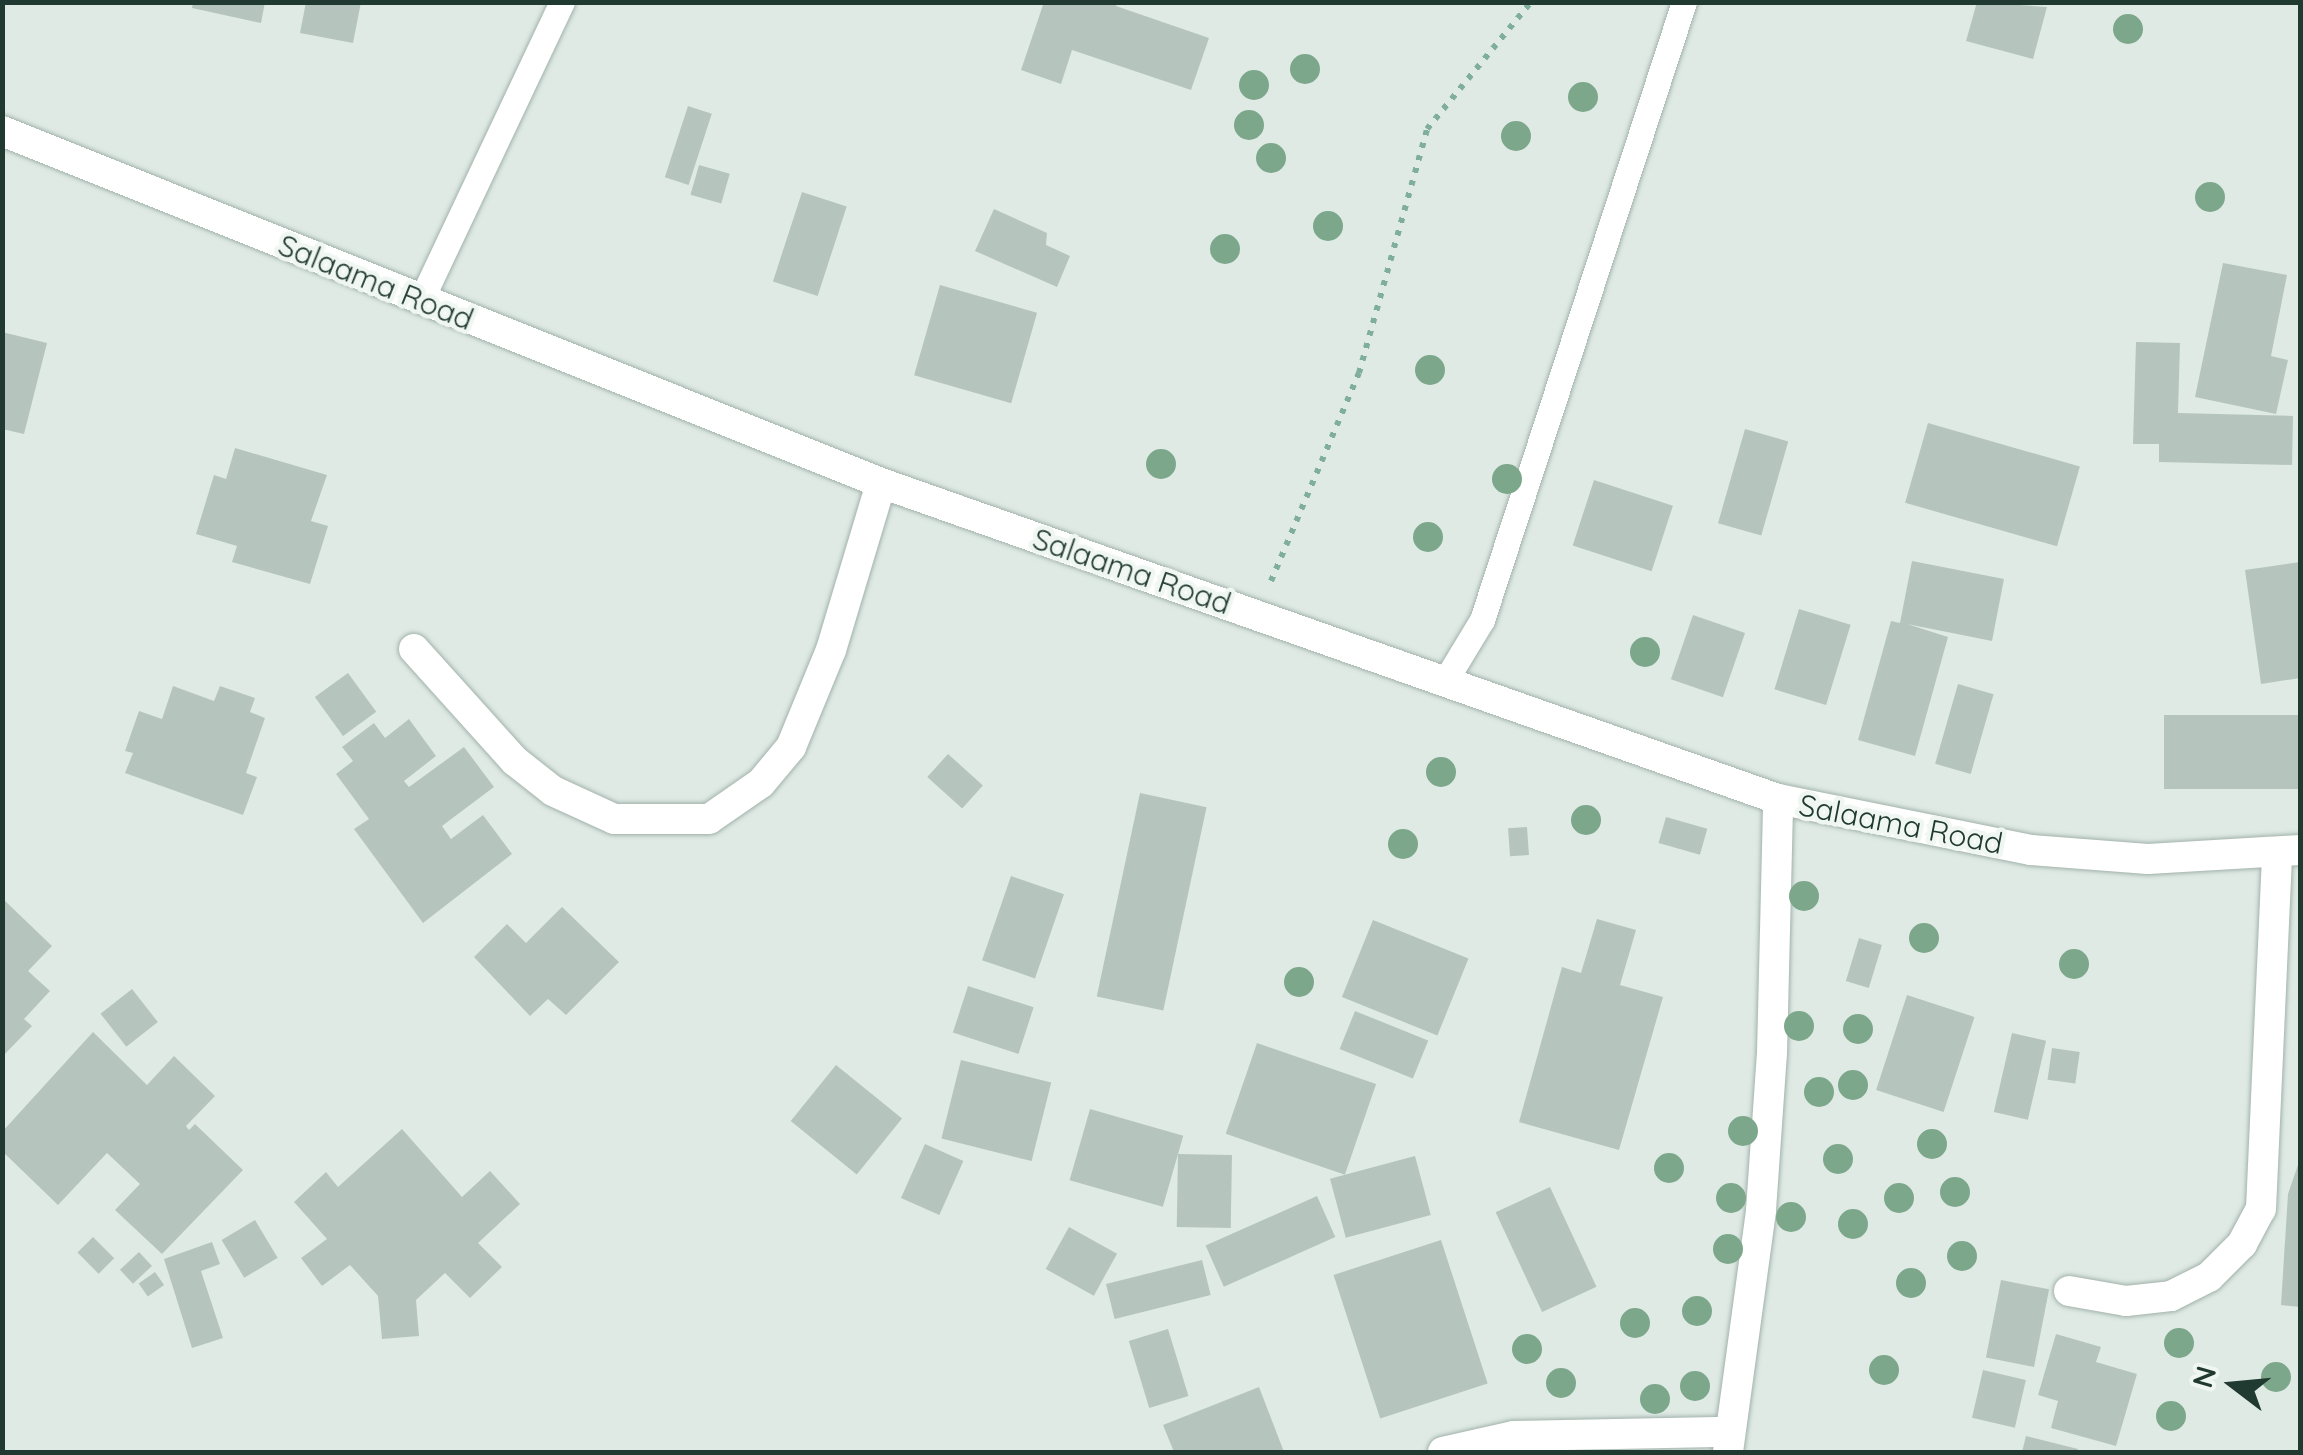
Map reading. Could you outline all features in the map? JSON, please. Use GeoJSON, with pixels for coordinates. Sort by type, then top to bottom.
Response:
{"type":"FeatureCollection","features":[{"type":"Feature","properties":{"kind":"street","name":"Salaama Road"},"geometry":{"type":"LineString","coordinates":[[2,131],[880,483],[1778,799],[2031,850],[2148,858],[2289,851]]}},
{"type":"Feature","properties":{"kind":"street"},"geometry":{"type":"LineString","coordinates":[[414,648],[515,761],[553,791],[614,818],[709,820],[761,783],[791,747],[831,650],[880,483]]}},
{"type":"Feature","properties":{"kind":"street"},"geometry":{"type":"LineString","coordinates":[[1444,1452],[1514,1436],[1729,1442],[1762,1190],[1772,1053],[1778,799]]}},
{"type":"Feature","properties":{"kind":"street"},"geometry":{"type":"LineString","coordinates":[[2069,1290],[2126,1301],[2171,1296],[2209,1277],[2242,1244],[2260,1209],[2289,851]]}},
{"type":"Feature","properties":{"kind":"lane"},"geometry":{"type":"LineString","coordinates":[[422,300],[562,2]]}},
{"type":"Feature","properties":{"kind":"lane"},"geometry":{"type":"LineString","coordinates":[[1445,681],[1482,620],[1684,2]]}},
{"type":"Feature","properties":{"kind":"path"},"geometry":{"type":"LineString","coordinates":[[1256,614],[1358,373],[1427,128],[1531,2]]}},
{"type":"Feature","properties":{"kind":"building"},"geometry":{"type":"Polygon","coordinates":[[[193,2],[265,2],[261,23],[192,8],[193,2]]]}},
{"type":"Feature","properties":{"kind":"building"},"geometry":{"type":"Polygon","coordinates":[[[306,2],[361,2],[353,43],[300,33],[306,2]]]}},
{"type":"Feature","properties":{"kind":"building"},"geometry":{"type":"Polygon","coordinates":[[[1044,2],[1117,2],[1116,6],[1209,38],[1191,90],[1072,50],[1061,84],[1021,70],[1044,2]]]}},
{"type":"Feature","properties":{"kind":"building"},"geometry":{"type":"Polygon","coordinates":[[[1977,2],[2047,7],[2033,59],[1966,41],[1977,2]]]}},
{"type":"Feature","properties":{"kind":"building"},"geometry":{"type":"Polygon","coordinates":[[[688,106],[712,114],[689,185],[665,177],[688,106]]]}},
{"type":"Feature","properties":{"kind":"building"},"geometry":{"type":"Polygon","coordinates":[[[699,165],[730,174],[721,204],[690,195],[699,165]]]}},
{"type":"Feature","properties":{"kind":"building"},"geometry":{"type":"Polygon","coordinates":[[[802,192],[847,207],[818,296],[773,281],[802,192]]]}},
{"type":"Feature","properties":{"kind":"building"},"geometry":{"type":"Polygon","coordinates":[[[994,209],[1047,233],[1046,245],[1070,256],[1057,287],[975,251],[994,209]]]}},
{"type":"Feature","properties":{"kind":"building"},"geometry":{"type":"Polygon","coordinates":[[[2223,263],[2287,275],[2271,356],[2288,360],[2276,414],[2195,397],[2223,263]]]}},
{"type":"Feature","properties":{"kind":"building"},"geometry":{"type":"Polygon","coordinates":[[[940,285],[1037,313],[1011,403],[914,375],[940,285]]]}},
{"type":"Feature","properties":{"kind":"building"},"geometry":{"type":"Polygon","coordinates":[[[2,332],[47,343],[24,434],[2,429],[2,332]]]}},
{"type":"Feature","properties":{"kind":"building"},"geometry":{"type":"Polygon","coordinates":[[[2136,342],[2180,343],[2178,413],[2293,416],[2292,465],[2159,462],[2159,444],[2133,444],[2136,342]]]}},
{"type":"Feature","properties":{"kind":"building"},"geometry":{"type":"Polygon","coordinates":[[[1928,423],[2080,467],[2057,546],[1905,503],[1928,423]]]}},
{"type":"Feature","properties":{"kind":"building"},"geometry":{"type":"Polygon","coordinates":[[[1745,429],[1788,441],[1761,536],[1718,523],[1745,429]]]}},
{"type":"Feature","properties":{"kind":"building"},"geometry":{"type":"Polygon","coordinates":[[[235,448],[327,475],[311,521],[328,526],[310,584],[232,562],[237,546],[196,534],[214,475],[226,479],[235,448]]]}},
{"type":"Feature","properties":{"kind":"building"},"geometry":{"type":"Polygon","coordinates":[[[1594,480],[1673,506],[1652,571],[1573,546],[1594,480]]]}},
{"type":"Feature","properties":{"kind":"building"},"geometry":{"type":"Polygon","coordinates":[[[1912,561],[2004,579],[1992,641],[1907,624],[1948,637],[1915,756],[1858,740],[1891,621],[1900,623],[1912,561]]]}},
{"type":"Feature","properties":{"kind":"building"},"geometry":{"type":"Polygon","coordinates":[[[2300,562],[2300,678],[2261,684],[2245,570],[2300,562]]]}},
{"type":"Feature","properties":{"kind":"building"},"geometry":{"type":"Polygon","coordinates":[[[1799,609],[1851,625],[1826,705],[1774,689],[1799,609]]]}},
{"type":"Feature","properties":{"kind":"building"},"geometry":{"type":"Polygon","coordinates":[[[1693,615],[1745,633],[1723,697],[1671,679],[1693,615]]]}},
{"type":"Feature","properties":{"kind":"building"},"geometry":{"type":"Polygon","coordinates":[[[348,673],[376,712],[343,736],[315,697],[348,673]]]}},
{"type":"Feature","properties":{"kind":"building"},"geometry":{"type":"Polygon","coordinates":[[[1958,684],[1994,694],[1971,774],[1935,764],[1958,684]]]}},
{"type":"Feature","properties":{"kind":"building"},"geometry":{"type":"Polygon","coordinates":[[[173,686],[214,701],[220,686],[255,698],[250,712],[265,718],[246,773],[257,777],[243,815],[125,773],[133,753],[125,751],[139,711],[162,719],[173,686]]]}},
{"type":"Feature","properties":{"kind":"building"},"geometry":{"type":"Polygon","coordinates":[[[2164,715],[2300,715],[2300,789],[2164,789],[2164,715]]]}},
{"type":"Feature","properties":{"kind":"building"},"geometry":{"type":"Polygon","coordinates":[[[409,719],[436,756],[404,781],[409,787],[464,747],[494,787],[442,826],[451,839],[483,815],[512,854],[423,923],[354,829],[369,819],[336,774],[353,761],[342,747],[374,723],[385,738],[409,719]]]}},
{"type":"Feature","properties":{"kind":"building"},"geometry":{"type":"Polygon","coordinates":[[[948,754],[983,785],[962,808],[927,777],[948,754]]]}},
{"type":"Feature","properties":{"kind":"building"},"geometry":{"type":"Polygon","coordinates":[[[1140,793],[1207,807],[1163,1011],[1097,996],[1140,793]]]}},
{"type":"Feature","properties":{"kind":"building"},"geometry":{"type":"Polygon","coordinates":[[[1666,817],[1707,829],[1700,855],[1659,843],[1666,817]]]}},
{"type":"Feature","properties":{"kind":"building"},"geometry":{"type":"Polygon","coordinates":[[[1527,827],[1529,855],[1510,856],[1508,828],[1527,827]]]}},
{"type":"Feature","properties":{"kind":"building"},"geometry":{"type":"Polygon","coordinates":[[[1011,876],[1064,894],[1035,978],[982,960],[1011,876]]]}},
{"type":"Feature","properties":{"kind":"building"},"geometry":{"type":"Polygon","coordinates":[[[2,898],[52,946],[28,971],[50,991],[24,1019],[32,1026],[2,1057],[2,898]]]}},
{"type":"Feature","properties":{"kind":"building"},"geometry":{"type":"Polygon","coordinates":[[[562,907],[619,962],[566,1015],[548,999],[530,1016],[474,957],[507,924],[526,943],[562,907]]]}},
{"type":"Feature","properties":{"kind":"building"},"geometry":{"type":"Polygon","coordinates":[[[1597,919],[1636,930],[1620,985],[1663,997],[1619,1150],[1519,1122],[1562,967],[1581,973],[1597,919]]]}},
{"type":"Feature","properties":{"kind":"building"},"geometry":{"type":"Polygon","coordinates":[[[1373,920],[1468,959],[1437,1036],[1342,997],[1373,920]]]}},
{"type":"Feature","properties":{"kind":"building"},"geometry":{"type":"Polygon","coordinates":[[[1859,938],[1882,945],[1869,988],[1846,981],[1859,938]]]}},
{"type":"Feature","properties":{"kind":"building"},"geometry":{"type":"Polygon","coordinates":[[[968,986],[1034,1007],[1018,1054],[953,1033],[968,986]]]}},
{"type":"Feature","properties":{"kind":"building"},"geometry":{"type":"Polygon","coordinates":[[[132,989],[158,1022],[126,1047],[100,1014],[132,989]]]}},
{"type":"Feature","properties":{"kind":"building"},"geometry":{"type":"Polygon","coordinates":[[[1907,995],[1975,1017],[1944,1112],[1876,1090],[1907,995]]]}},
{"type":"Feature","properties":{"kind":"building"},"geometry":{"type":"Polygon","coordinates":[[[1355,1011],[1428,1041],[1413,1079],[1340,1049],[1355,1011]]]}},
{"type":"Feature","properties":{"kind":"building"},"geometry":{"type":"Polygon","coordinates":[[[93,1032],[147,1085],[174,1056],[215,1096],[186,1126],[189,1130],[195,1124],[243,1170],[162,1254],[115,1210],[140,1184],[107,1153],[58,1205],[2,1151],[2,1132],[93,1032]]]}},
{"type":"Feature","properties":{"kind":"building"},"geometry":{"type":"Polygon","coordinates":[[[2012,1033],[2046,1041],[2028,1120],[1994,1112],[2012,1033]]]}},
{"type":"Feature","properties":{"kind":"building"},"geometry":{"type":"Polygon","coordinates":[[[1257,1043],[1376,1084],[1345,1175],[1226,1134],[1257,1043]]]}},
{"type":"Feature","properties":{"kind":"building"},"geometry":{"type":"Polygon","coordinates":[[[2052,1048],[2080,1052],[2075,1084],[2048,1080],[2052,1048]]]}},
{"type":"Feature","properties":{"kind":"building"},"geometry":{"type":"Polygon","coordinates":[[[961,1060],[1051,1082],[1032,1161],[941,1139],[961,1060]]]}},
{"type":"Feature","properties":{"kind":"building"},"geometry":{"type":"Polygon","coordinates":[[[836,1065],[902,1118],[857,1174],[791,1121],[836,1065]]]}},
{"type":"Feature","properties":{"kind":"building"},"geometry":{"type":"Polygon","coordinates":[[[1090,1109],[1183,1136],[1163,1207],[1070,1180],[1090,1109]]]}},
{"type":"Feature","properties":{"kind":"building"},"geometry":{"type":"Polygon","coordinates":[[[402,1129],[462,1197],[490,1171],[520,1204],[478,1243],[502,1267],[470,1298],[445,1273],[416,1300],[419,1336],[382,1339],[378,1296],[350,1265],[322,1286],[301,1258],[327,1239],[294,1202],[326,1172],[338,1187],[402,1129]]]}},
{"type":"Feature","properties":{"kind":"building"},"geometry":{"type":"Polygon","coordinates":[[[925,1144],[963,1161],[939,1215],[901,1198],[925,1144]]]}},
{"type":"Feature","properties":{"kind":"building"},"geometry":{"type":"Polygon","coordinates":[[[1178,1154],[1232,1155],[1231,1228],[1177,1227],[1178,1154]]]}},
{"type":"Feature","properties":{"kind":"building"},"geometry":{"type":"Polygon","coordinates":[[[1415,1156],[1431,1215],[1346,1238],[1330,1179],[1415,1156]]]}},
{"type":"Feature","properties":{"kind":"building"},"geometry":{"type":"Polygon","coordinates":[[[2300,1159],[2300,1307],[2281,1305],[2288,1194],[2300,1159]]]}},
{"type":"Feature","properties":{"kind":"building"},"geometry":{"type":"Polygon","coordinates":[[[1550,1187],[1596,1287],[1542,1312],[1496,1212],[1550,1187]]]}},
{"type":"Feature","properties":{"kind":"building"},"geometry":{"type":"Polygon","coordinates":[[[1317,1196],[1335,1237],[1224,1287],[1206,1246],[1317,1196]]]}},
{"type":"Feature","properties":{"kind":"building"},"geometry":{"type":"Polygon","coordinates":[[[255,1220],[278,1258],[244,1278],[222,1240],[255,1220]]]}},
{"type":"Feature","properties":{"kind":"building"},"geometry":{"type":"Polygon","coordinates":[[[1069,1227],[1117,1254],[1094,1296],[1046,1269],[1069,1227]]]}},
{"type":"Feature","properties":{"kind":"building"},"geometry":{"type":"Polygon","coordinates":[[[93,1237],[114,1258],[99,1274],[77,1253],[93,1237]]]}},
{"type":"Feature","properties":{"kind":"building"},"geometry":{"type":"Polygon","coordinates":[[[1441,1240],[1488,1384],[1380,1419],[1334,1275],[1441,1240]]]}},
{"type":"Feature","properties":{"kind":"building"},"geometry":{"type":"Polygon","coordinates":[[[212,1242],[220,1264],[201,1271],[223,1338],[192,1348],[164,1259],[212,1242]]]}},
{"type":"Feature","properties":{"kind":"building"},"geometry":{"type":"Polygon","coordinates":[[[139,1252],[152,1266],[133,1284],[120,1270],[139,1252]]]}},
{"type":"Feature","properties":{"kind":"building"},"geometry":{"type":"Polygon","coordinates":[[[1202,1260],[1211,1295],[1115,1319],[1106,1284],[1202,1260]]]}},
{"type":"Feature","properties":{"kind":"building"},"geometry":{"type":"Polygon","coordinates":[[[155,1272],[164,1285],[148,1297],[139,1283],[155,1272]]]}},
{"type":"Feature","properties":{"kind":"building"},"geometry":{"type":"Polygon","coordinates":[[[2001,1280],[2049,1289],[2034,1367],[1986,1358],[2001,1280]]]}},
{"type":"Feature","properties":{"kind":"building"},"geometry":{"type":"Polygon","coordinates":[[[1168,1329],[1188,1396],[1149,1408],[1129,1341],[1168,1329]]]}},
{"type":"Feature","properties":{"kind":"building"},"geometry":{"type":"Polygon","coordinates":[[[2056,1334],[2101,1347],[2096,1362],[2137,1374],[2116,1446],[2051,1428],[2058,1401],[2038,1395],[2056,1334]]]}},
{"type":"Feature","properties":{"kind":"building"},"geometry":{"type":"Polygon","coordinates":[[[1983,1370],[2026,1380],[2015,1428],[1972,1418],[1983,1370]]]}},
{"type":"Feature","properties":{"kind":"building"},"geometry":{"type":"Polygon","coordinates":[[[1259,1387],[1284,1452],[1174,1452],[1163,1425],[1259,1387]]]}},
{"type":"Feature","properties":{"kind":"building"},"geometry":{"type":"Polygon","coordinates":[[[2026,1436],[2078,1449],[2022,1452],[2026,1436]]]}}]}
